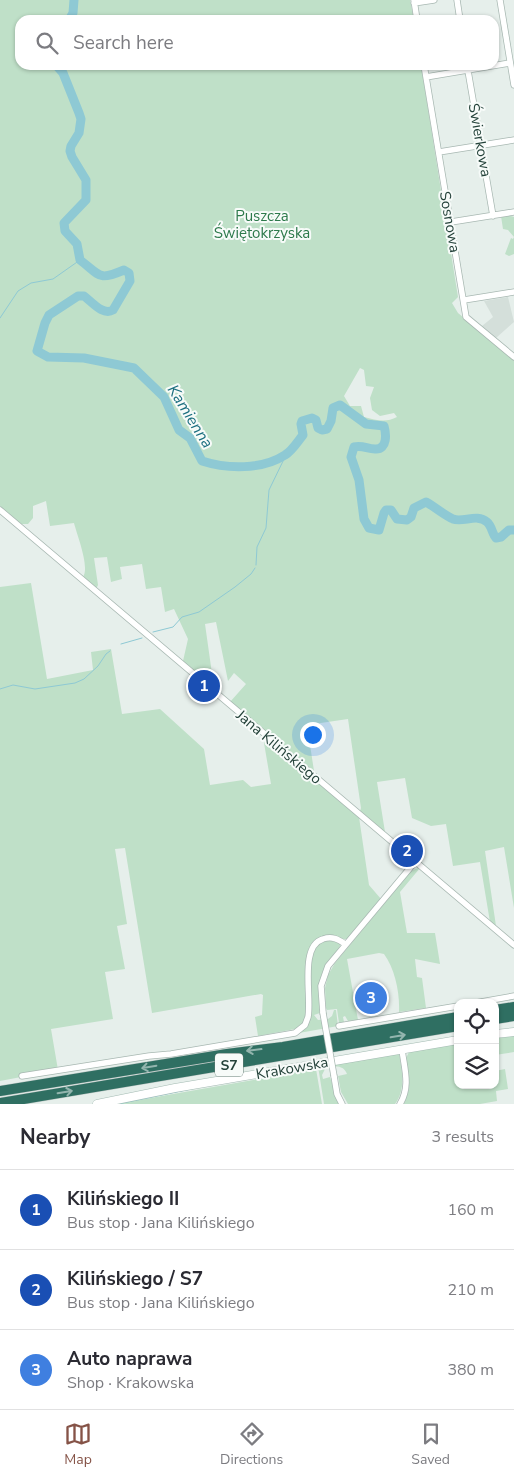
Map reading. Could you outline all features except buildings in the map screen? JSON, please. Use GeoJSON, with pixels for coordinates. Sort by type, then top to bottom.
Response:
{"type":"FeatureCollection","features":[{"type":"Feature","properties":{"kind":"highway"},"geometry":{"type":"LineString","coordinates":[[499,1009],[514,1007]]}},
{"type":"Feature","properties":{"kind":"highway"},"geometry":{"type":"LineString","coordinates":[[499,1018],[514,1016]]}},
{"type":"Feature","properties":{"kind":"highway","name":"S7"},"geometry":{"type":"LineString","coordinates":[[0,1091],[227,1054],[283,1047],[454,1018]]}},
{"type":"Feature","properties":{"kind":"highway","name":"S7"},"geometry":{"type":"LineString","coordinates":[[0,1103],[454,1027]]}},
{"type":"Feature","properties":{"kind":"street"},"geometry":{"type":"LineString","coordinates":[[416,15],[414,2],[434,0]]}},
{"type":"Feature","properties":{"kind":"street"},"geometry":{"type":"LineString","coordinates":[[457,0],[459,15]]}},
{"type":"Feature","properties":{"kind":"street"},"geometry":{"type":"LineString","coordinates":[[500,0],[514,85]]}},
{"type":"Feature","properties":{"kind":"street"},"geometry":{"type":"LineString","coordinates":[[499,64],[510,63]]}},
{"type":"Feature","properties":{"kind":"street","name":"Sosnowa"},"geometry":{"type":"LineString","coordinates":[[425,70],[466,317],[514,357]]}},
{"type":"Feature","properties":{"kind":"street"},"geometry":{"type":"LineString","coordinates":[[426,77],[459,70]]}},
{"type":"Feature","properties":{"kind":"street","name":"Świerkowa"},"geometry":{"type":"LineString","coordinates":[[468,70],[493,216]]}},
{"type":"Feature","properties":{"kind":"street"},"geometry":{"type":"LineString","coordinates":[[439,152],[514,140]]}},
{"type":"Feature","properties":{"kind":"street"},"geometry":{"type":"LineString","coordinates":[[451,222],[514,212]]}},
{"type":"Feature","properties":{"kind":"street"},"geometry":{"type":"LineString","coordinates":[[464,300],[514,292]]}},
{"type":"Feature","properties":{"kind":"street","name":"Jana Kilińskiego"},"geometry":{"type":"LineString","coordinates":[[0,510],[514,945]]}},
{"type":"Feature","properties":{"kind":"street"},"geometry":{"type":"LineString","coordinates":[[342,1104],[337,1094],[323,1013],[321,996],[323,977],[330,964],[346,944],[415,862]]}},
{"type":"Feature","properties":{"kind":"street"},"geometry":{"type":"LineString","coordinates":[[22,1076],[171,1054],[296,1032],[305,1025],[308,1017],[308,960],[312,947],[319,941],[330,938],[338,939],[346,944]]}},
{"type":"Feature","properties":{"kind":"street"},"geometry":{"type":"LineString","coordinates":[[497,999],[514,996]]}},
{"type":"Feature","properties":{"kind":"street"},"geometry":{"type":"LineString","coordinates":[[339,1026],[454,1007]]}},
{"type":"Feature","properties":{"kind":"street"},"geometry":{"type":"LineString","coordinates":[[499,1034],[514,1032]]}},
{"type":"Feature","properties":{"kind":"street","name":"Krakowska"},"geometry":{"type":"LineString","coordinates":[[98,1104],[175,1088],[454,1041]]}},
{"type":"Feature","properties":{"kind":"street"},"geometry":{"type":"LineString","coordinates":[[400,1104],[404,1098],[407,1086],[402,1049]]}},
{"type":"Feature","properties":{"kind":"shaded area"},"geometry":{"type":"Polygon","coordinates":[[[508,297],[514,322],[496,338],[482,326],[493,317],[484,301],[508,297]]]}},
{"type":"Feature","properties":{"kind":"green space","name":"Puszcza Świętokrzyska"},"geometry":{"type":"Polygon","coordinates":[[[0,0],[410,0],[413,15],[15,15],[15,70],[422,70],[458,297],[452,303],[458,313],[514,360],[514,908],[504,847],[485,851],[496,926],[490,922],[480,862],[453,866],[446,824],[431,826],[412,818],[405,778],[377,782],[385,832],[360,811],[348,719],[307,725],[314,771],[230,702],[246,684],[234,673],[228,681],[216,622],[205,624],[214,688],[183,661],[188,639],[174,609],[165,612],[161,587],[146,589],[142,564],[120,567],[122,579],[111,582],[107,557],[94,558],[98,585],[96,589],[83,577],[85,572],[84,559],[74,523],[50,526],[46,501],[33,506],[33,518],[28,524],[20,524],[0,506],[0,0]],[[360,368],[344,396],[350,406],[361,406],[364,417],[385,420],[397,417],[394,413],[380,416],[372,410],[370,398],[374,387],[366,386],[364,370],[360,368]]]}},
{"type":"Feature","properties":{"kind":"green space"},"geometry":{"type":"Polygon","coordinates":[[[508,215],[514,217],[514,237],[508,230],[503,229],[501,216],[508,215]]]}},
{"type":"Feature","properties":{"kind":"green space"},"geometry":{"type":"Polygon","coordinates":[[[514,237],[514,254],[509,256],[505,254],[511,238],[513,239],[514,237]]]}},
{"type":"Feature","properties":{"kind":"green space"},"geometry":{"type":"Polygon","coordinates":[[[31,583],[47,679],[93,670],[91,652],[111,649],[122,714],[160,709],[204,749],[210,785],[243,780],[251,787],[271,784],[264,743],[266,740],[359,817],[369,885],[381,899],[347,939],[337,937],[314,942],[308,950],[308,991],[305,1022],[295,1029],[258,1036],[255,1017],[262,1015],[263,995],[261,994],[152,1013],[125,848],[115,849],[127,924],[117,926],[125,969],[105,972],[113,1019],[51,1029],[58,1070],[0,1081],[0,587],[31,583]]]}},
{"type":"Feature","properties":{"kind":"green space"},"geometry":{"type":"Polygon","coordinates":[[[420,868],[400,892],[407,933],[435,933],[440,964],[415,959],[417,977],[422,978],[426,1008],[399,1012],[398,989],[394,974],[384,954],[379,953],[347,959],[358,1020],[348,1021],[345,1016],[343,1017],[344,1022],[339,1023],[337,1009],[327,1010],[326,1008],[325,988],[328,975],[335,963],[411,871],[420,868]]]}},
{"type":"Feature","properties":{"kind":"green space"},"geometry":{"type":"Polygon","coordinates":[[[331,940],[340,943],[340,946],[324,968],[320,980],[320,1013],[314,1015],[318,1020],[328,1019],[336,1010],[338,1026],[299,1033],[304,1029],[312,951],[321,942],[331,940]]]}},
{"type":"Feature","properties":{"kind":"green space"},"geometry":{"type":"Polygon","coordinates":[[[514,1035],[514,1052],[499,1054],[499,1037],[514,1035]]]}},
{"type":"Feature","properties":{"kind":"green space"},"geometry":{"type":"Polygon","coordinates":[[[454,1044],[454,1089],[499,1089],[499,1070],[505,1069],[508,1089],[496,1091],[497,1101],[480,1104],[404,1104],[409,1089],[406,1058],[409,1052],[454,1044]]]}},
{"type":"Feature","properties":{"kind":"green space"},"geometry":{"type":"Polygon","coordinates":[[[399,1053],[402,1086],[395,1104],[348,1104],[341,1092],[338,1076],[347,1074],[340,1067],[331,1067],[325,1069],[322,1075],[323,1079],[330,1077],[339,1104],[324,1104],[318,1066],[399,1053]]]}},
{"type":"Feature","properties":{"kind":"green space"},"geometry":{"type":"Polygon","coordinates":[[[316,1069],[322,1104],[116,1104],[316,1069]]]}},
{"type":"Feature","properties":{"kind":"waterway","name":"Kamienna"},"geometry":{"type":"LineString","coordinates":[[72,15],[74,0]]}},
{"type":"Feature","properties":{"kind":"waterway","name":"Kamienna"},"geometry":{"type":"LineString","coordinates":[[60,70],[81,119],[79,133],[70,151],[86,180],[86,200],[64,223],[65,231],[77,244],[80,260],[92,270],[104,276],[124,270],[129,273],[130,281],[113,310],[102,310],[84,296],[78,296],[49,315],[37,351],[48,357],[84,358],[134,368],[164,397],[179,430],[190,438],[202,461],[222,466],[255,466],[276,460],[290,451],[303,435],[302,421],[312,418],[316,420],[318,428],[322,430],[327,429],[331,421],[333,408],[340,405],[366,424],[384,426],[385,429],[385,440],[382,447],[379,449],[354,447],[351,457],[359,480],[364,519],[369,528],[379,530],[386,510],[391,510],[397,519],[407,520],[411,517],[414,508],[426,502],[453,519],[483,519],[489,524],[496,538],[501,537],[509,530],[514,530]]}},
{"type":"Feature","properties":{"kind":"waterway"},"geometry":{"type":"LineString","coordinates":[[0,318],[18,291],[31,283],[53,279],[80,260]]}},
{"type":"Feature","properties":{"kind":"waterway"},"geometry":{"type":"LineString","coordinates":[[256,565],[257,547],[266,528],[269,490],[286,455]]}},
{"type":"Feature","properties":{"kind":"waterway"},"geometry":{"type":"LineString","coordinates":[[153,632],[173,627],[182,617],[199,612],[235,587],[251,574],[255,568]]}},
{"type":"Feature","properties":{"kind":"waterway"},"geometry":{"type":"LineString","coordinates":[[121,644],[142,638]]}},
{"type":"Feature","properties":{"kind":"waterway"},"geometry":{"type":"LineString","coordinates":[[0,689],[13,685],[35,689],[75,683],[84,679],[110,651]]}},
{"type":"Feature","properties":{"kind":"waterway"},"geometry":{"type":"LineString","coordinates":[[279,1074],[313,1069]]}},
{"type":"Feature","properties":{"kind":"waterway"},"geometry":{"type":"LineString","coordinates":[[118,1104],[196,1088]]}},
{"type":"Feature","properties":{"kind":"place","name":"Kilińskiego II"},"geometry":{"type":"Point","coordinates":[204,686]}},
{"type":"Feature","properties":{"kind":"place","name":"Kilińskiego / S7"},"geometry":{"type":"Point","coordinates":[407,851]}},
{"type":"Feature","properties":{"kind":"place","name":"Auto naprawa"},"geometry":{"type":"Point","coordinates":[371,998]}}]}
